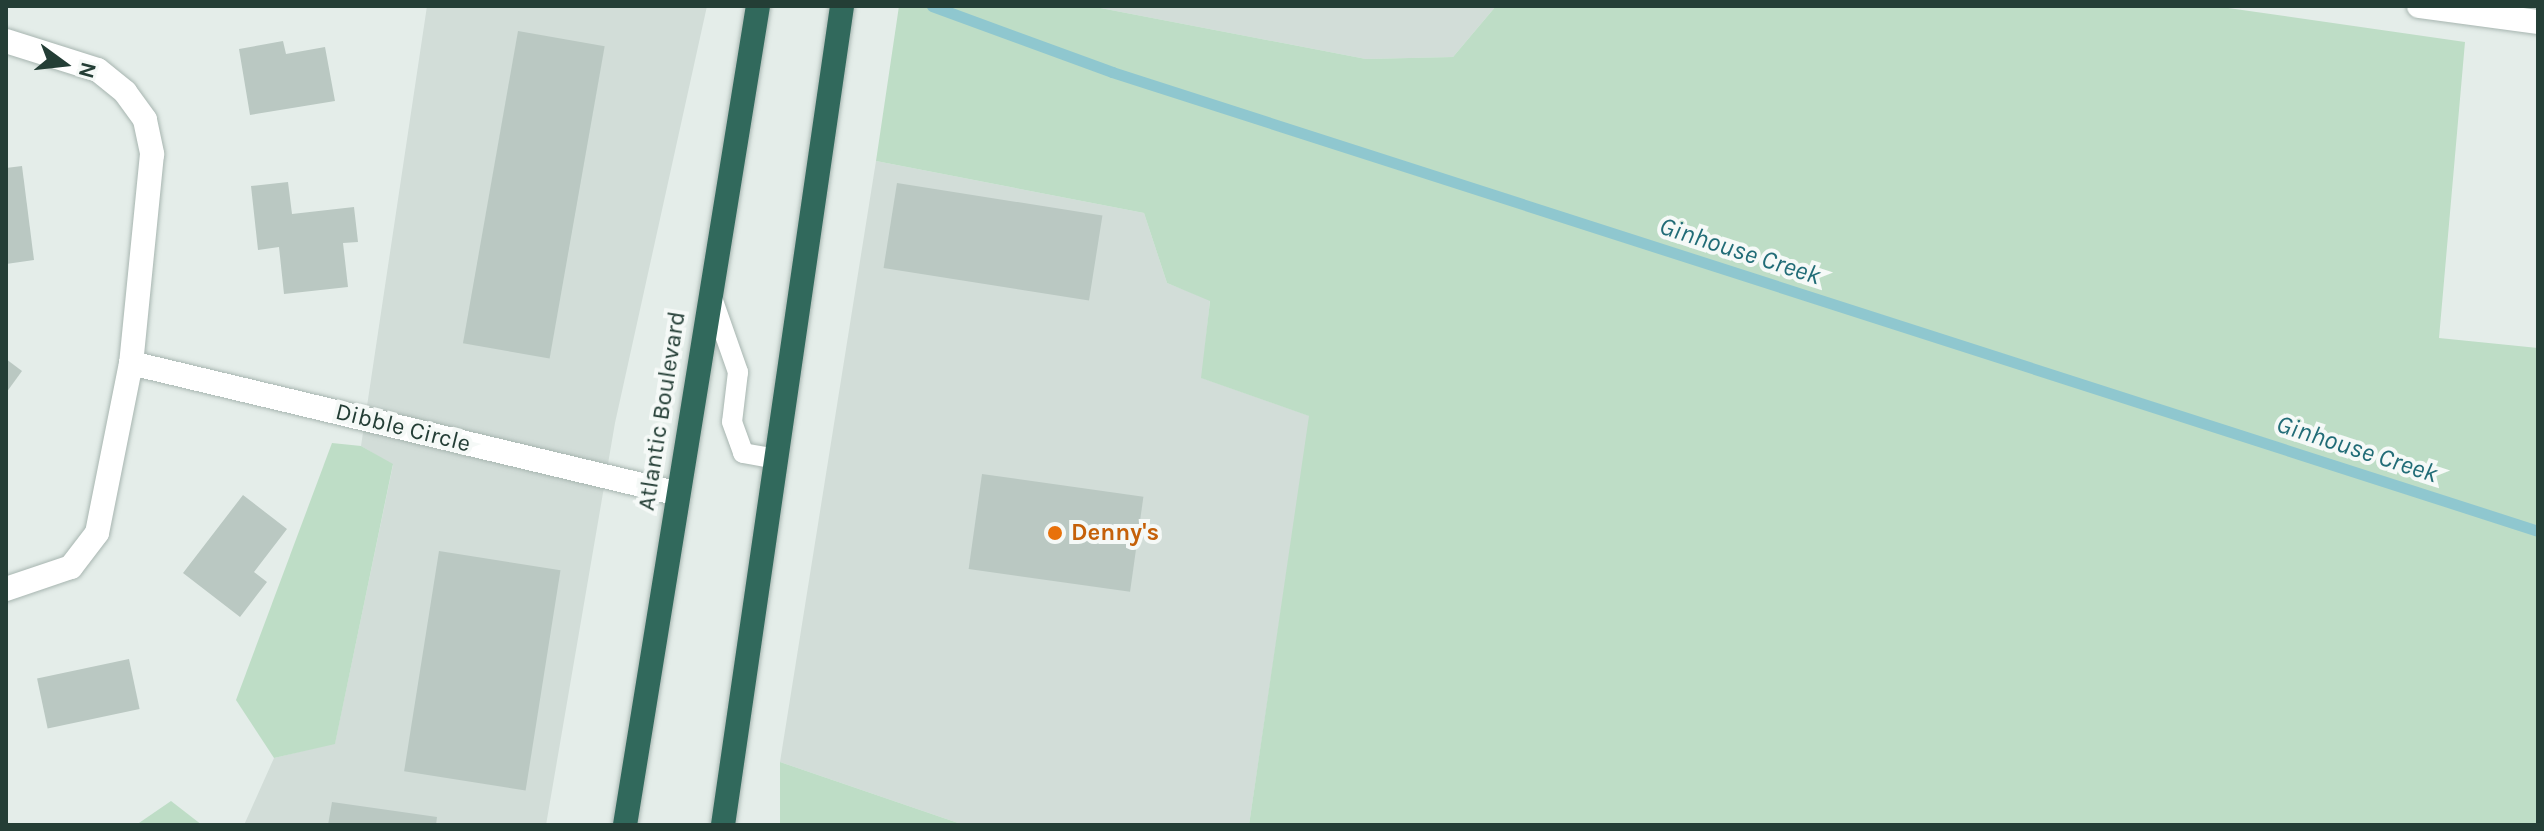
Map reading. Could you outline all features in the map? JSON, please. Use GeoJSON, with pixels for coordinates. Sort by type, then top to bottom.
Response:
{"type":"FeatureCollection","features":[{"type":"Feature","properties":{"kind":"highway","name":"Atlantic Boulevard"},"geometry":{"type":"LineString","coordinates":[[625,825],[675,493],[758,6]]}},
{"type":"Feature","properties":{"kind":"highway"},"geometry":{"type":"LineString","coordinates":[[723,825],[842,6]]}},
{"type":"Feature","properties":{"kind":"highway"},"geometry":{"type":"LineString","coordinates":[[729,790],[741,825]]}},
{"type":"Feature","properties":{"kind":"street"},"geometry":{"type":"LineString","coordinates":[[2419,6],[2538,22]]}},
{"type":"Feature","properties":{"kind":"street"},"geometry":{"type":"LineString","coordinates":[[6,41],[98,70],[125,92],[145,120],[152,154],[150,217],[131,363],[97,533],[71,567],[6,589]]}},
{"type":"Feature","properties":{"kind":"street","name":"Dibble Circle"},"geometry":{"type":"LineString","coordinates":[[131,363],[675,493]]}},
{"type":"Feature","properties":{"kind":"lane"},"geometry":{"type":"LineString","coordinates":[[710,291],[738,372],[732,422],[743,453],[777,459]]}},
{"type":"Feature","properties":{"kind":"shaded area"},"geometry":{"type":"Polygon","coordinates":[[[427,6],[707,6],[615,423],[546,825],[244,825],[274,758],[335,743],[393,465],[361,446],[427,6]]]}},
{"type":"Feature","properties":{"kind":"shaded area"},"geometry":{"type":"Polygon","coordinates":[[[1090,6],[1496,6],[1453,57],[1366,59],[1090,6]]]}},
{"type":"Feature","properties":{"kind":"shaded area"},"geometry":{"type":"Polygon","coordinates":[[[876,161],[1144,213],[1167,283],[1210,300],[1202,378],[1310,416],[1249,825],[964,825],[780,762],[876,161]]]}},
{"type":"Feature","properties":{"kind":"green space"},"geometry":{"type":"Polygon","coordinates":[[[899,6],[1090,6],[1366,59],[1453,57],[1496,6],[2214,6],[2465,42],[2439,338],[2538,348],[2538,825],[1249,825],[1309,416],[1201,378],[1210,301],[1167,283],[1144,213],[876,161],[899,6]]]}},
{"type":"Feature","properties":{"kind":"green space"},"geometry":{"type":"Polygon","coordinates":[[[332,443],[361,446],[393,464],[335,744],[274,758],[236,700],[332,443]]]}},
{"type":"Feature","properties":{"kind":"green space"},"geometry":{"type":"Polygon","coordinates":[[[780,762],[964,825],[780,825],[780,762]]]}},
{"type":"Feature","properties":{"kind":"green space"},"geometry":{"type":"Polygon","coordinates":[[[171,801],[202,825],[136,825],[171,801]]]}},
{"type":"Feature","properties":{"kind":"building"},"geometry":{"type":"Polygon","coordinates":[[[518,31],[605,46],[550,358],[463,343],[518,31]]]}},
{"type":"Feature","properties":{"kind":"building"},"geometry":{"type":"Polygon","coordinates":[[[283,41],[286,54],[325,47],[335,101],[250,115],[239,49],[283,41]]]}},
{"type":"Feature","properties":{"kind":"building"},"geometry":{"type":"Polygon","coordinates":[[[22,166],[34,260],[6,264],[6,168],[22,166]]]}},
{"type":"Feature","properties":{"kind":"building"},"geometry":{"type":"Polygon","coordinates":[[[288,182],[292,214],[354,207],[358,242],[343,243],[348,287],[284,294],[279,247],[258,250],[251,186],[288,182]]]}},
{"type":"Feature","properties":{"kind":"building"},"geometry":{"type":"Polygon","coordinates":[[[897,183],[1102,216],[1089,300],[884,268],[897,183]]]}},
{"type":"Feature","properties":{"kind":"building"},"geometry":{"type":"Polygon","coordinates":[[[6,359],[22,371],[6,393],[6,359]]]}},
{"type":"Feature","properties":{"kind":"building","name":"Denny's"},"geometry":{"type":"Polygon","coordinates":[[[982,474],[1143,497],[1130,592],[969,569],[982,474]]]}},
{"type":"Feature","properties":{"kind":"building"},"geometry":{"type":"Polygon","coordinates":[[[243,495],[287,529],[254,572],[267,582],[240,617],[183,573],[243,495]]]}},
{"type":"Feature","properties":{"kind":"building"},"geometry":{"type":"Polygon","coordinates":[[[439,551],[560,570],[526,790],[404,771],[439,551]]]}},
{"type":"Feature","properties":{"kind":"building"},"geometry":{"type":"Polygon","coordinates":[[[129,659],[140,709],[48,728],[37,679],[129,659]]]}},
{"type":"Feature","properties":{"kind":"building"},"geometry":{"type":"Polygon","coordinates":[[[332,802],[437,817],[436,825],[328,825],[332,802]]]}},
{"type":"Feature","properties":{"kind":"waterway","name":"Ginhouse Creek"},"geometry":{"type":"LineString","coordinates":[[932,6],[1112,72],[2538,531]]}},
{"type":"Feature","properties":{"kind":"place","name":"Denny's"},"geometry":{"type":"Point","coordinates":[1055,533]}}]}
